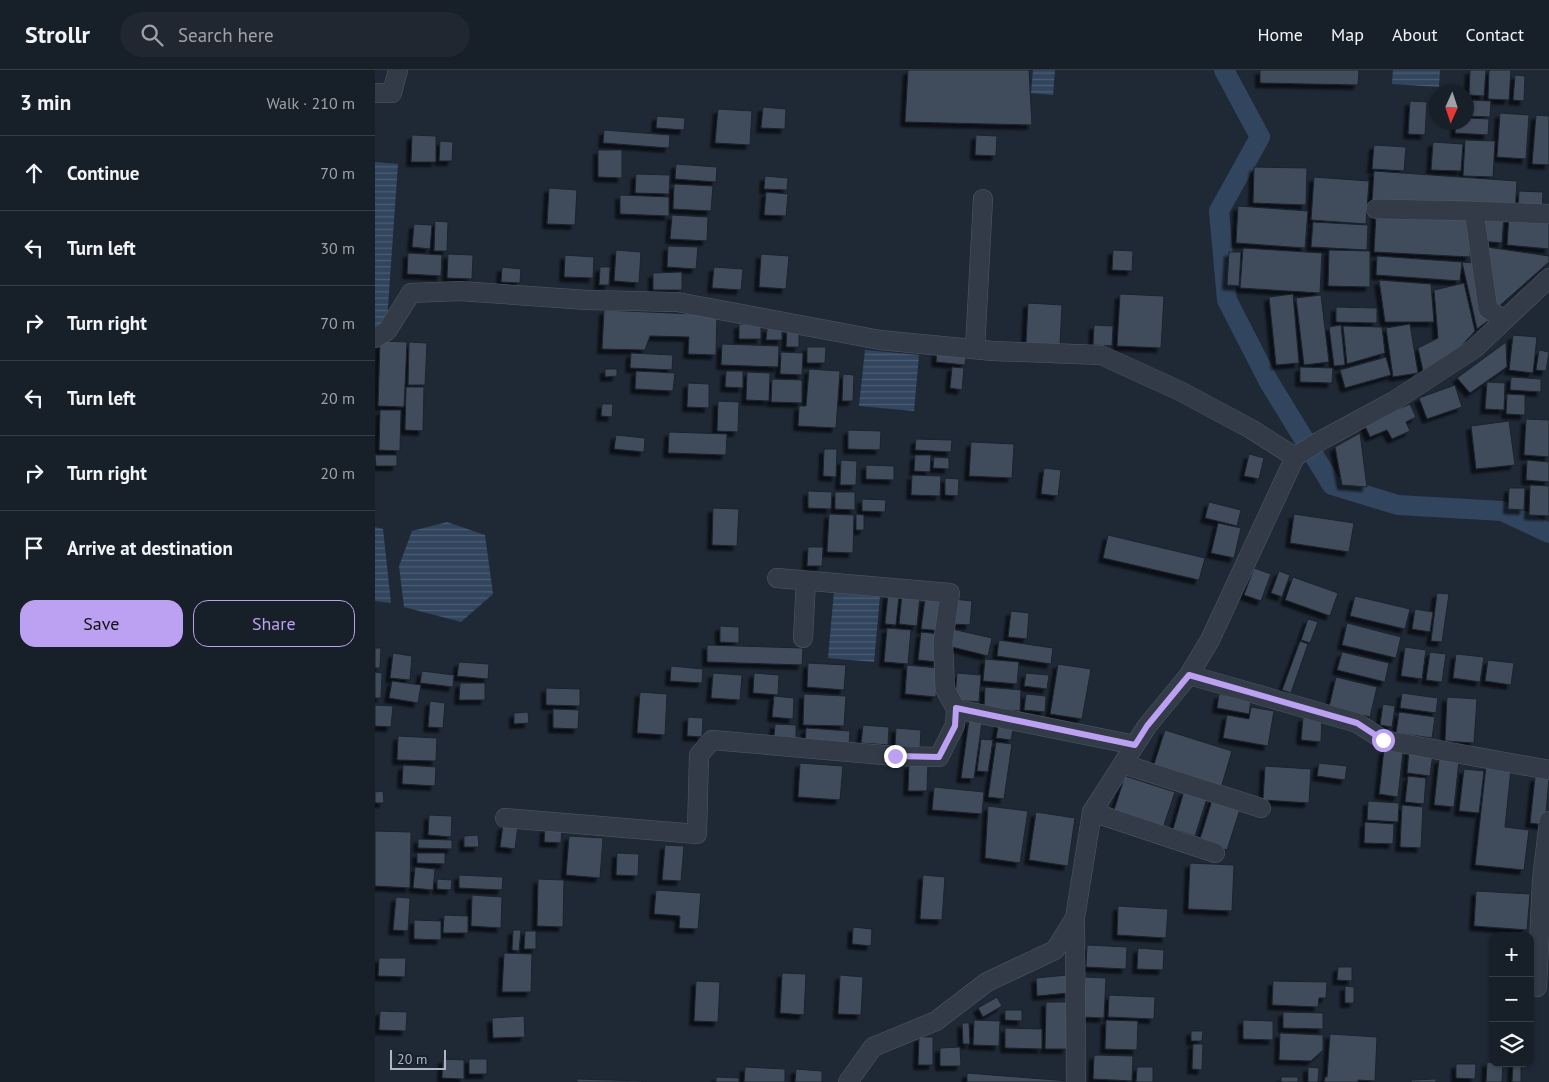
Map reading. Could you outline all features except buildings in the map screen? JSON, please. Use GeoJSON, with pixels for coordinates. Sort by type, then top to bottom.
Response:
{"type":"FeatureCollection","features":[{"type":"Feature","properties":{"kind":"street"},"geometry":{"type":"LineString","coordinates":[[375,94],[392,92],[398,70]]}},
{"type":"Feature","properties":{"kind":"street"},"geometry":{"type":"LineString","coordinates":[[975,349],[983,199]]}},
{"type":"Feature","properties":{"kind":"street"},"geometry":{"type":"LineString","coordinates":[[1376,209],[1549,214]]}},
{"type":"Feature","properties":{"kind":"street"},"geometry":{"type":"LineString","coordinates":[[1475,211],[1488,309],[1504,320]]}},
{"type":"Feature","properties":{"kind":"street"},"geometry":{"type":"LineString","coordinates":[[1076,1082],[1075,918],[1092,812],[1147,726],[1189,675],[1210,640],[1306,450],[1394,401],[1475,348],[1549,278]]}},
{"type":"Feature","properties":{"kind":"street"},"geometry":{"type":"LineString","coordinates":[[375,338],[387,331],[411,293],[460,291],[587,300],[677,302],[879,340],[975,349],[1101,355],[1180,391],[1251,429],[1306,450]]}},
{"type":"Feature","properties":{"kind":"street"},"geometry":{"type":"LineString","coordinates":[[505,818],[697,834],[699,755],[712,740],[895,756],[939,757],[955,726],[956,708],[945,688],[943,642],[950,593],[777,578]]}},
{"type":"Feature","properties":{"kind":"street"},"geometry":{"type":"LineString","coordinates":[[803,638],[806,581]]}},
{"type":"Feature","properties":{"kind":"street"},"geometry":{"type":"LineString","coordinates":[[1189,675],[1357,723],[1383,740],[1549,770]]}},
{"type":"Feature","properties":{"kind":"street"},"geometry":{"type":"LineString","coordinates":[[956,708],[1135,745]]}},
{"type":"Feature","properties":{"kind":"street"},"geometry":{"type":"LineString","coordinates":[[1123,764],[1261,808]]}},
{"type":"Feature","properties":{"kind":"street"},"geometry":{"type":"LineString","coordinates":[[1092,812],[1215,853]]}},
{"type":"Feature","properties":{"kind":"street"},"geometry":{"type":"LineString","coordinates":[[1537,987],[1542,880],[1549,821]]}},
{"type":"Feature","properties":{"kind":"street"},"geometry":{"type":"LineString","coordinates":[[848,1082],[873,1047],[936,1021],[987,982],[1055,950],[1075,918]]}},
{"type":"Feature","properties":{"kind":"water"},"geometry":{"type":"Polygon","coordinates":[[[1033,70],[1055,70],[1053,95],[1031,93],[1033,70]]]}},
{"type":"Feature","properties":{"kind":"water"},"geometry":{"type":"Polygon","coordinates":[[[1393,70],[1440,70],[1439,85],[1429,86],[1392,84],[1393,70]]]}},
{"type":"Feature","properties":{"kind":"water"},"geometry":{"type":"Polygon","coordinates":[[[375,162],[398,164],[387,321],[375,329],[375,162]]]}},
{"type":"Feature","properties":{"kind":"water"},"geometry":{"type":"Polygon","coordinates":[[[865,350],[919,355],[914,411],[859,406],[865,350]]]}},
{"type":"Feature","properties":{"kind":"water"},"geometry":{"type":"Polygon","coordinates":[[[447,522],[485,535],[493,594],[461,622],[404,607],[399,566],[412,531],[447,522]]]}},
{"type":"Feature","properties":{"kind":"water"},"geometry":{"type":"Polygon","coordinates":[[[375,527],[383,529],[391,603],[375,601],[375,527]]]}},
{"type":"Feature","properties":{"kind":"water"},"geometry":{"type":"Polygon","coordinates":[[[834,591],[880,596],[874,662],[828,658],[834,591]]]}},
{"type":"Feature","properties":{"kind":"waterway"},"geometry":{"type":"LineString","coordinates":[[1224,70],[1260,137],[1219,211],[1227,300],[1269,382],[1332,485],[1398,505],[1502,511],[1549,533]]}},
{"type":"Feature","properties":{"kind":"route"},"geometry":{"type":"LineString","coordinates":[[895,756],[939,757],[955,726],[956,708],[1135,745],[1147,726],[1189,675],[1357,723],[1383,740]]}}]}
